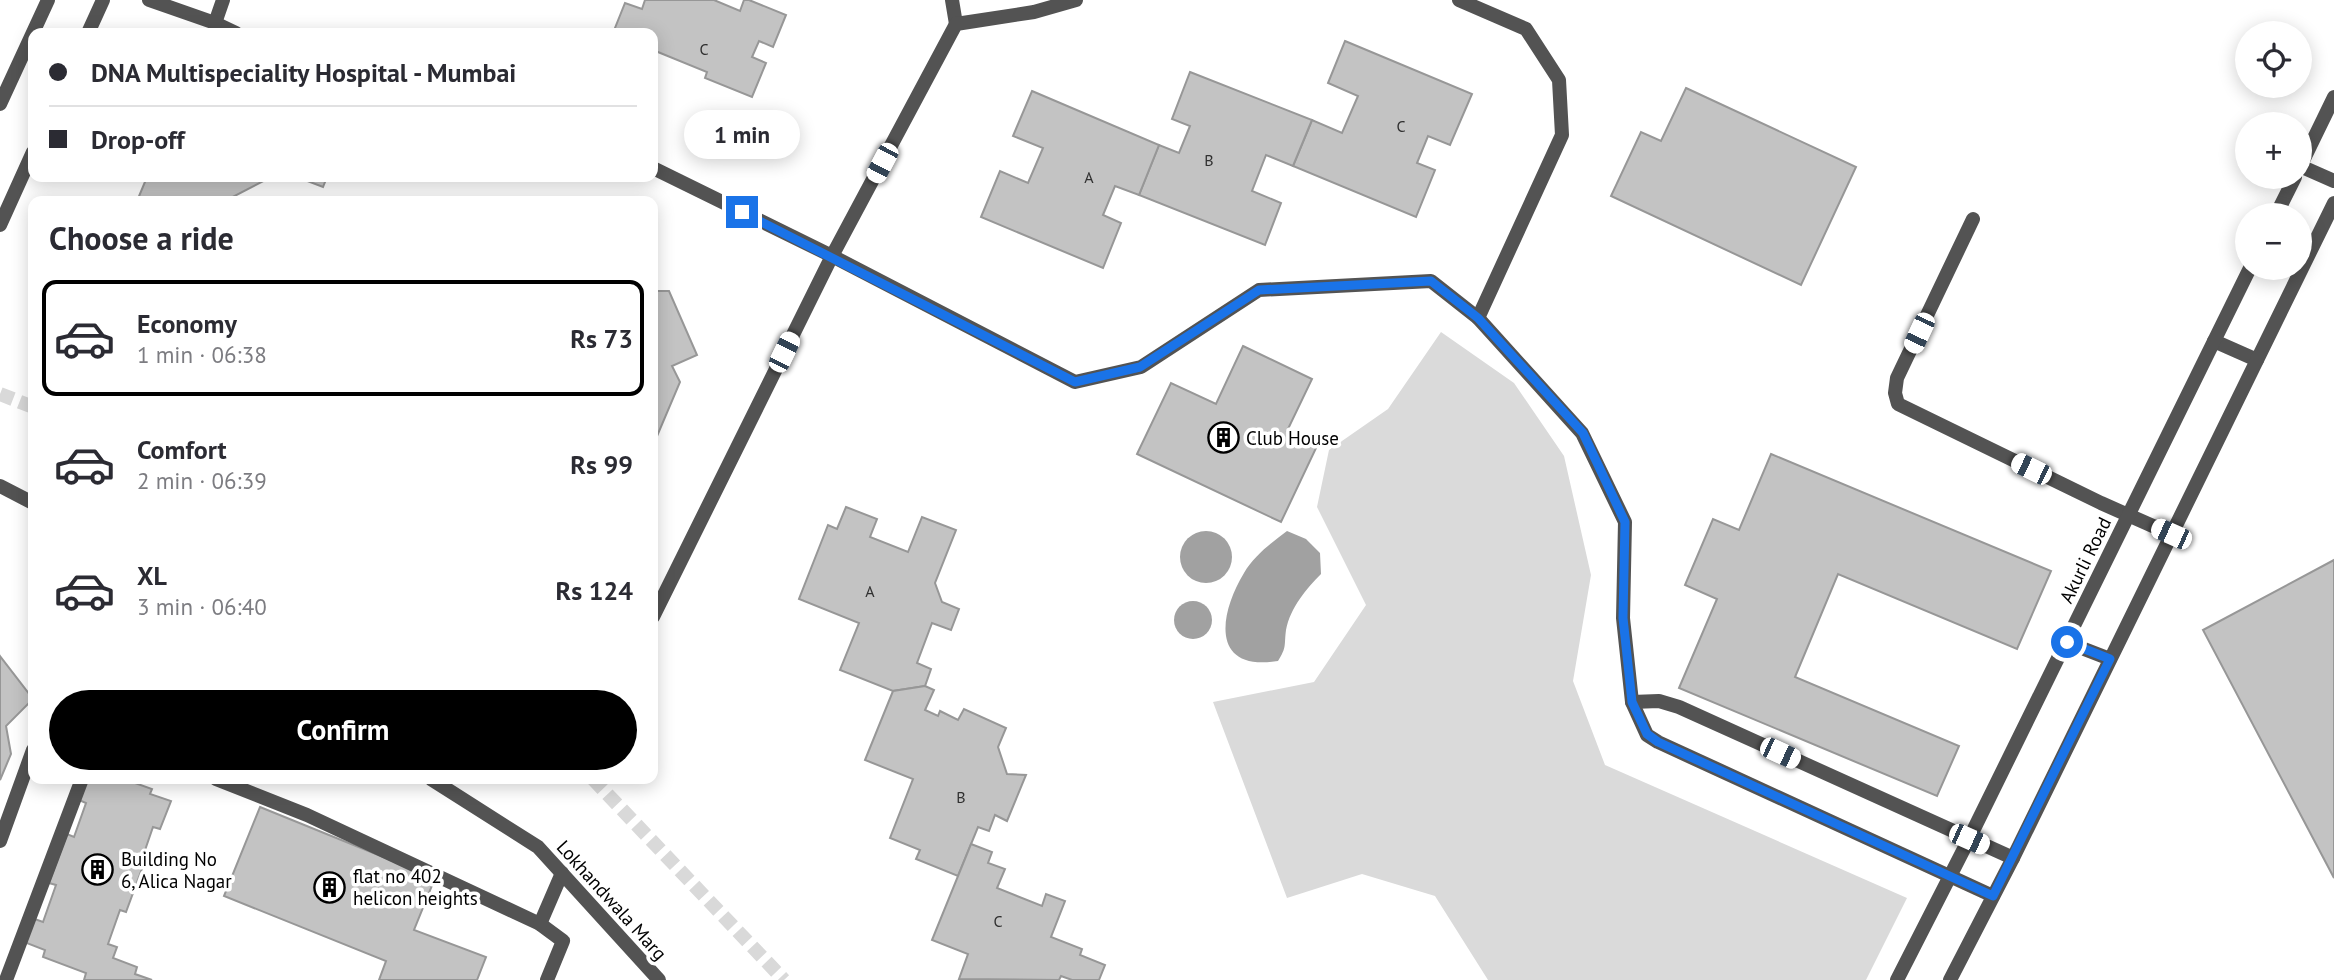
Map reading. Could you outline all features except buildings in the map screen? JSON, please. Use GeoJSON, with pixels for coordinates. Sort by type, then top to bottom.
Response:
{"type":"FeatureCollection","features":[{"type":"Feature","properties":{"kind":"street"},"geometry":{"type":"LineString","coordinates":[[35,28],[48,0]]}},
{"type":"Feature","properties":{"kind":"street"},"geometry":{"type":"LineString","coordinates":[[90,28],[103,0]]}},
{"type":"Feature","properties":{"kind":"street"},"geometry":{"type":"LineString","coordinates":[[149,0],[226,28]]}},
{"type":"Feature","properties":{"kind":"street"},"geometry":{"type":"LineString","coordinates":[[215,23],[223,0]]}},
{"type":"Feature","properties":{"kind":"street"},"geometry":{"type":"LineString","coordinates":[[658,607],[832,256],[956,24],[952,0]]}},
{"type":"Feature","properties":{"kind":"street"},"geometry":{"type":"LineString","coordinates":[[956,24],[1034,12],[1076,0]]}},
{"type":"Feature","properties":{"kind":"street"},"geometry":{"type":"LineString","coordinates":[[1459,0],[1526,29],[1559,80],[1562,135],[1478,318]]}},
{"type":"Feature","properties":{"kind":"street"},"geometry":{"type":"LineString","coordinates":[[0,104],[28,43]]}},
{"type":"Feature","properties":{"kind":"street"},"geometry":{"type":"LineString","coordinates":[[2312,142],[2334,97]]}},
{"type":"Feature","properties":{"kind":"street"},"geometry":{"type":"LineString","coordinates":[[0,225],[28,163]]}},
{"type":"Feature","properties":{"kind":"street"},"geometry":{"type":"LineString","coordinates":[[658,170],[832,256],[1075,382],[1140,367],[1259,290],[1431,281],[1478,318],[1583,433],[1625,522],[1623,618],[1632,702],[1647,734],[1658,742],[1993,896]]}},
{"type":"Feature","properties":{"kind":"street"},"geometry":{"type":"LineString","coordinates":[[2312,172],[2334,181]]}},
{"type":"Feature","properties":{"kind":"street"},"geometry":{"type":"LineString","coordinates":[[1950,980],[2013,858],[2334,202]]}},
{"type":"Feature","properties":{"kind":"street"},"geometry":{"type":"LineString","coordinates":[[1973,219],[1897,379],[1895,393],[1898,404],[2128,516],[2171,534]]}},
{"type":"Feature","properties":{"kind":"street","name":"Akurli Road"},"geometry":{"type":"LineString","coordinates":[[1896,980],[2067,642],[2244,280]]}},
{"type":"Feature","properties":{"kind":"street"},"geometry":{"type":"LineString","coordinates":[[2214,341],[2257,360]]}},
{"type":"Feature","properties":{"kind":"street"},"geometry":{"type":"LineString","coordinates":[[0,486],[28,500]]}},
{"type":"Feature","properties":{"kind":"street"},"geometry":{"type":"LineString","coordinates":[[2067,642],[2110,659]]}},
{"type":"Feature","properties":{"kind":"street"},"geometry":{"type":"LineString","coordinates":[[1632,702],[1659,701],[1679,706],[2013,858]]}},
{"type":"Feature","properties":{"kind":"street"},"geometry":{"type":"LineString","coordinates":[[0,841],[28,764]]}},
{"type":"Feature","properties":{"kind":"street"},"geometry":{"type":"LineString","coordinates":[[6,980],[80,784]]}},
{"type":"Feature","properties":{"kind":"street"},"geometry":{"type":"LineString","coordinates":[[229,784],[307,815],[540,924],[563,941],[547,980]]}},
{"type":"Feature","properties":{"kind":"street","name":"Lokhandwala Marg"},"geometry":{"type":"LineString","coordinates":[[439,784],[538,847],[659,980]]}},
{"type":"Feature","properties":{"kind":"street"},"geometry":{"type":"LineString","coordinates":[[540,924],[562,873]]}},
{"type":"Feature","properties":{"kind":"shaded area"},"geometry":{"type":"Polygon","coordinates":[[[1441,332],[1514,383],[1564,456],[1591,575],[1573,681],[1605,765],[1907,898],[1866,980],[1488,980],[1435,896],[1362,874],[1287,898],[1213,702],[1314,682],[1366,605],[1317,507],[1329,450],[1388,409],[1441,332]]]}},
{"type":"Feature","properties":{"kind":"shaded area"},"geometry":{"type":"Polygon","coordinates":[[[1206,531],[1216,533],[1224,539],[1230,547],[1230,567],[1224,575],[1216,581],[1206,583],[1196,581],[1188,575],[1182,567],[1180,557],[1182,547],[1188,539],[1196,533],[1206,531]]]}},
{"type":"Feature","properties":{"kind":"shaded area"},"geometry":{"type":"Polygon","coordinates":[[[1287,531],[1306,539],[1320,553],[1321,574],[1291,614],[1284,649],[1278,661],[1256,662],[1240,658],[1231,649],[1226,636],[1229,606],[1235,589],[1248,567],[1263,550],[1287,531]]]}},
{"type":"Feature","properties":{"kind":"shaded area"},"geometry":{"type":"Polygon","coordinates":[[[1193,601],[1207,606],[1212,620],[1207,634],[1193,639],[1179,634],[1174,620],[1179,606],[1193,601]]]}},
{"type":"Feature","properties":{"kind":"tunnel"},"geometry":{"type":"LineString","coordinates":[[0,394],[28,405]]}},
{"type":"Feature","properties":{"kind":"tunnel"},"geometry":{"type":"LineString","coordinates":[[598,784],[784,980]]}},
{"type":"Feature","properties":{"kind":"place","name":"Club House"},"geometry":{"type":"Point","coordinates":[1223,438]}},
{"type":"Feature","properties":{"kind":"place","name":"Building No 6, Alica Nagar"},"geometry":{"type":"Point","coordinates":[98,870]}},
{"type":"Feature","properties":{"kind":"place","name":"flat no 402 helicon heights"},"geometry":{"type":"Point","coordinates":[330,887]}},
{"type":"Feature","properties":{"kind":"route"},"geometry":{"type":"LineString","coordinates":[[742,212],[1075,382],[1140,367],[1259,290],[1431,281],[1478,318],[1583,433],[1625,522],[1623,618],[1632,702],[1647,734],[1658,742],[1993,896],[2110,659],[2067,642]]}}]}
